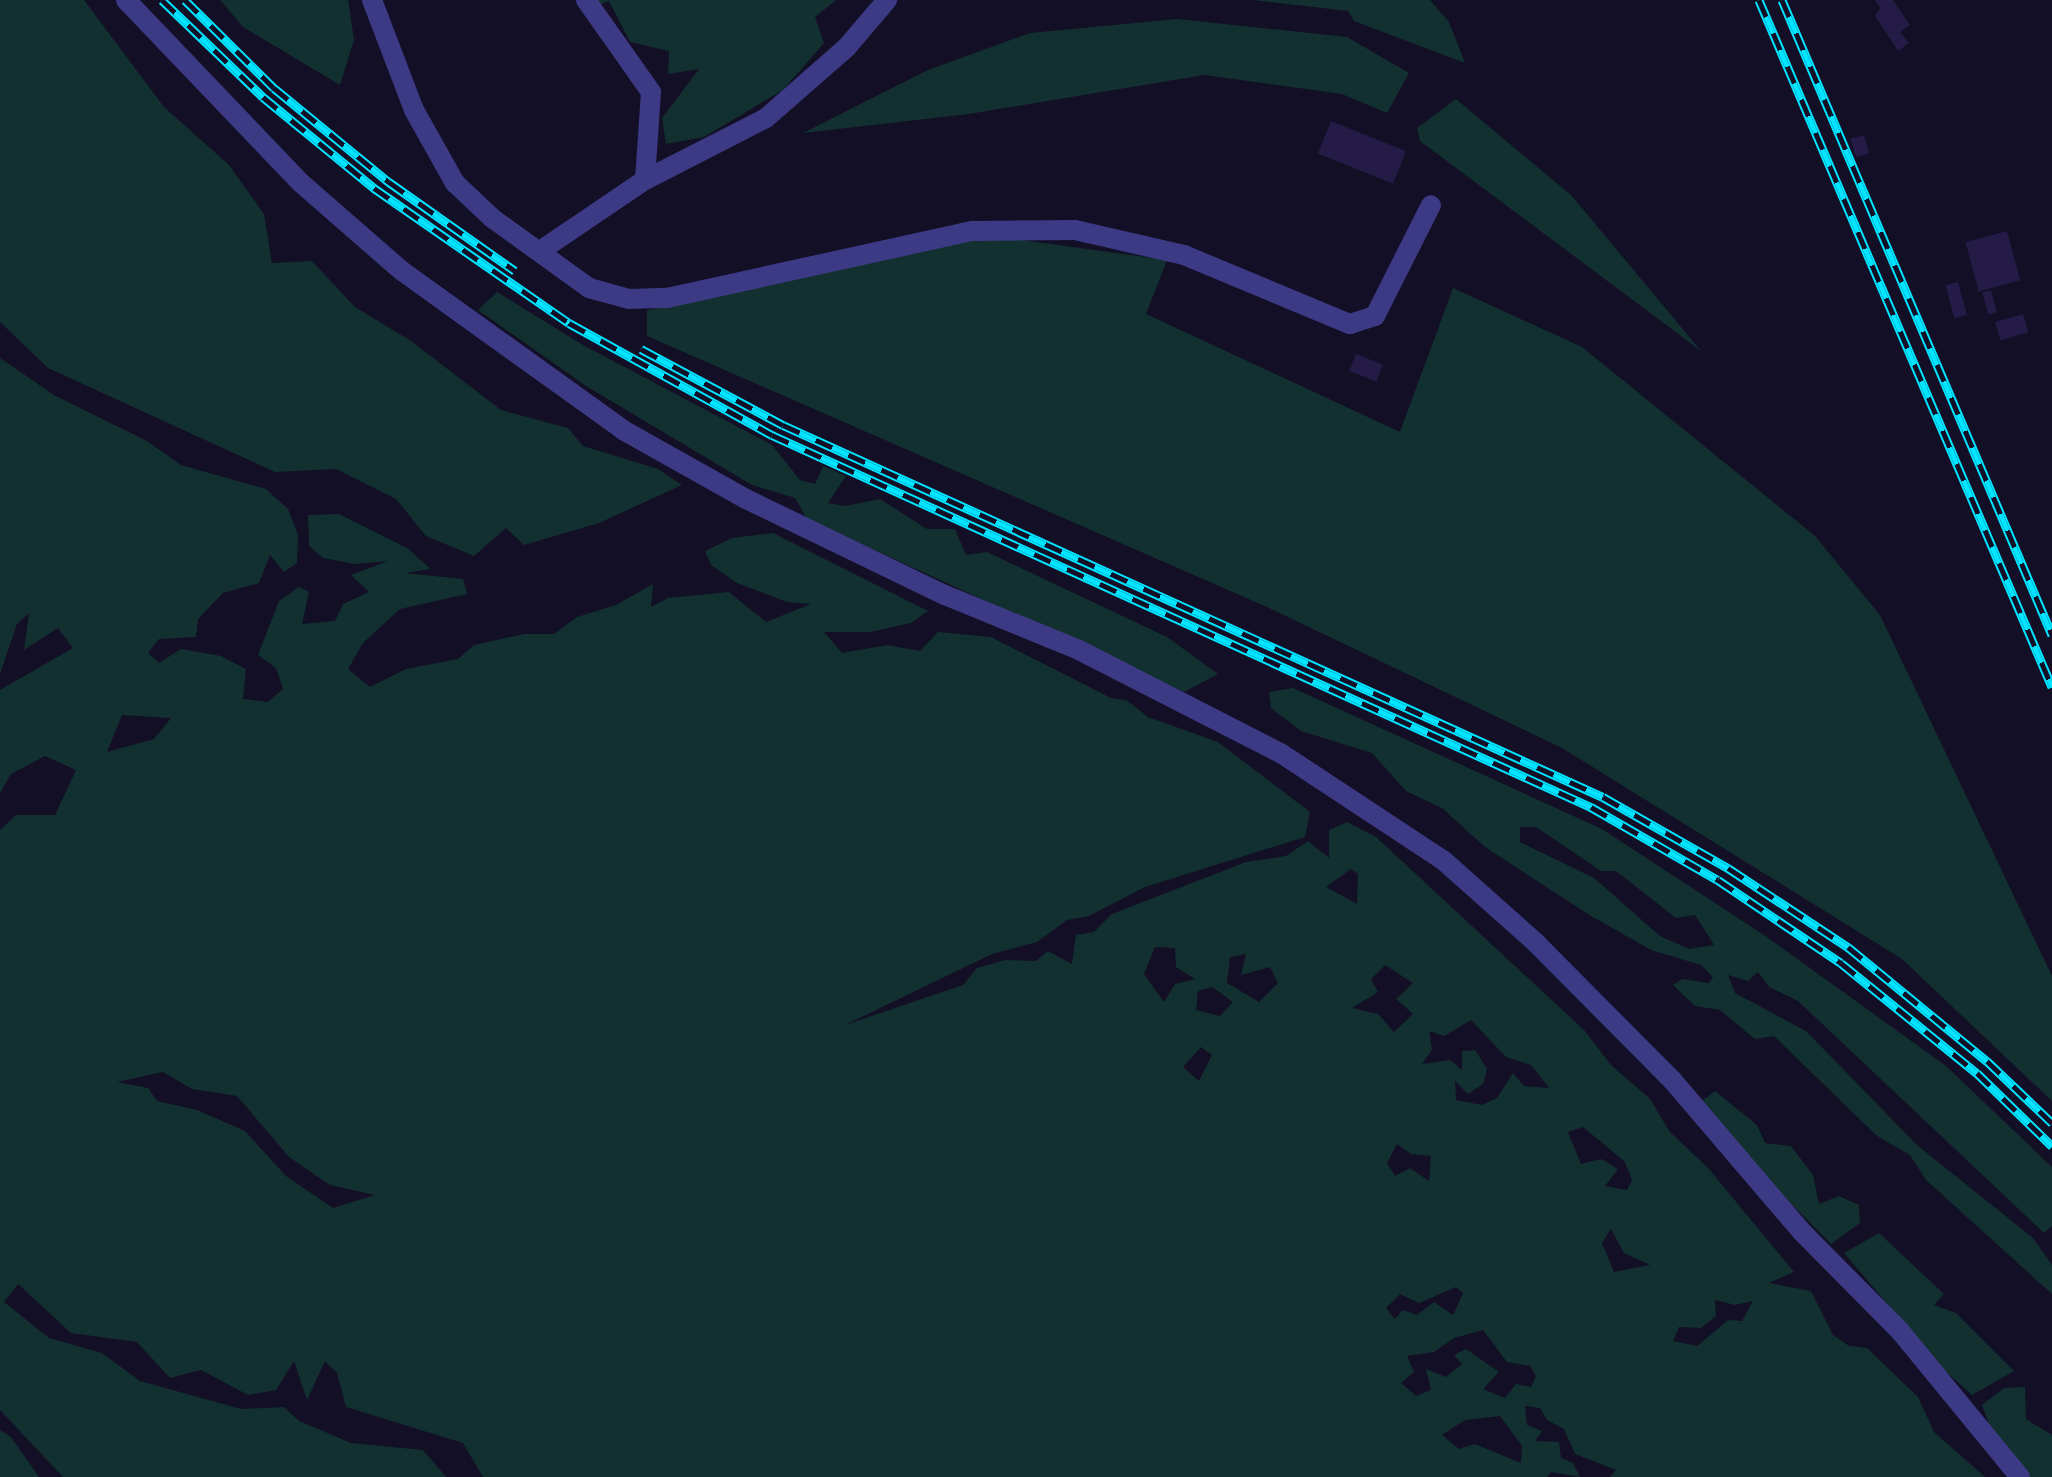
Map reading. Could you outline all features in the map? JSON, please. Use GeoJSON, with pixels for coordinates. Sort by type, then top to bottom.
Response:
{"type":"FeatureCollection","features":[{"type":"Feature","properties":{"kind":"lane"},"geometry":{"type":"LineString","coordinates":[[126,0],[301,183],[402,271],[623,430],[746,499],[945,595],[1079,650],[1268,747],[1443,860],[1536,943],[1673,1081],[1802,1232],[1900,1331],[2020,1477]]}},
{"type":"Feature","properties":{"kind":"lane"},"geometry":{"type":"LineString","coordinates":[[372,0],[414,110],[455,183],[589,288],[629,299],[667,298],[973,231],[1075,230],[1184,255],[1350,324],[1375,316],[1431,205]]}},
{"type":"Feature","properties":{"kind":"lane"},"geometry":{"type":"LineString","coordinates":[[586,0],[651,92],[645,180]]}},
{"type":"Feature","properties":{"kind":"lane"},"geometry":{"type":"LineString","coordinates":[[540,251],[645,180],[766,118],[847,47],[887,0]]}},
{"type":"Feature","properties":{"kind":"green space"},"geometry":{"type":"Polygon","coordinates":[[[0,0],[84,0],[164,107],[229,165],[264,214],[272,263],[312,261],[355,307],[411,341],[501,410],[568,428],[583,446],[658,469],[682,485],[599,523],[524,545],[506,528],[474,556],[426,536],[396,499],[336,469],[275,472],[48,368],[0,322],[0,0]]]}},
{"type":"Feature","properties":{"kind":"green space"},"geometry":{"type":"Polygon","coordinates":[[[220,0],[348,0],[354,40],[340,85],[243,27],[220,0]]]}},
{"type":"Feature","properties":{"kind":"green space"},"geometry":{"type":"Polygon","coordinates":[[[590,0],[836,0],[815,17],[824,43],[783,90],[704,137],[666,144],[662,118],[699,69],[668,74],[669,51],[630,42],[609,1],[595,7],[590,0]]]}},
{"type":"Feature","properties":{"kind":"green space"},"geometry":{"type":"Polygon","coordinates":[[[1253,0],[1430,0],[1449,22],[1465,63],[1354,21],[1348,11],[1253,0]]]}},
{"type":"Feature","properties":{"kind":"green space"},"geometry":{"type":"Polygon","coordinates":[[[1177,19],[1347,37],[1409,73],[1387,113],[1342,94],[1204,75],[969,114],[803,133],[928,70],[1030,33],[1177,19]]]}},
{"type":"Feature","properties":{"kind":"green space"},"geometry":{"type":"Polygon","coordinates":[[[1456,99],[1571,195],[1701,351],[1420,141],[1417,128],[1456,99]]]}},
{"type":"Feature","properties":{"kind":"green space"},"geometry":{"type":"Polygon","coordinates":[[[993,236],[1167,260],[1146,314],[1400,432],[1453,288],[1582,347],[1815,536],[1880,615],[2052,976],[2052,1101],[1902,959],[1562,748],[1267,607],[647,336],[647,310],[993,236]]]}},
{"type":"Feature","properties":{"kind":"green space"},"geometry":{"type":"Polygon","coordinates":[[[497,292],[583,345],[772,445],[800,480],[815,484],[823,466],[846,476],[828,503],[845,506],[880,499],[927,529],[955,529],[966,555],[987,552],[1167,637],[1218,674],[1184,692],[807,519],[795,498],[752,485],[586,386],[478,310],[497,292]]]}},
{"type":"Feature","properties":{"kind":"green space"},"geometry":{"type":"Polygon","coordinates":[[[0,358],[54,395],[147,441],[181,465],[266,489],[288,509],[298,535],[297,563],[284,572],[270,555],[259,583],[223,593],[198,619],[196,637],[159,639],[148,653],[159,663],[181,649],[221,656],[246,669],[243,699],[268,702],[283,689],[276,668],[258,655],[279,601],[299,587],[309,592],[302,624],[335,621],[343,604],[369,592],[351,575],[388,561],[355,564],[323,558],[309,546],[308,515],[339,514],[407,548],[431,569],[405,573],[463,579],[467,594],[400,609],[363,643],[348,669],[370,687],[406,669],[458,659],[474,645],[524,634],[554,634],[577,617],[616,605],[653,584],[651,607],[668,598],[729,592],[766,622],[811,604],[787,602],[737,583],[711,565],[705,551],[732,538],[773,533],[928,611],[911,623],[870,632],[824,632],[842,653],[887,645],[920,651],[938,632],[991,637],[1111,698],[1126,700],[1148,717],[1218,742],[1310,812],[1305,837],[1145,887],[1089,916],[1067,920],[1037,942],[992,954],[845,1025],[963,985],[977,968],[1005,960],[1036,961],[1048,951],[1072,964],[1076,935],[1094,932],[1112,914],[1246,862],[1286,856],[1308,841],[1329,858],[1329,830],[1347,822],[1376,837],[1584,1030],[1611,1065],[1650,1099],[1670,1132],[1709,1169],[1794,1272],[1769,1283],[1811,1291],[1833,1335],[1849,1346],[1867,1348],[1918,1397],[1934,1432],[1985,1477],[1610,1477],[1616,1470],[1575,1454],[1564,1429],[1547,1420],[1540,1408],[1525,1406],[1527,1425],[1542,1431],[1535,1441],[1559,1442],[1561,1458],[1573,1463],[1580,1477],[1551,1472],[1547,1477],[483,1477],[463,1443],[346,1407],[337,1373],[325,1361],[307,1400],[294,1361],[276,1390],[248,1395],[201,1370],[170,1378],[137,1342],[71,1333],[18,1284],[4,1302],[49,1338],[102,1353],[140,1381],[241,1409],[284,1407],[299,1421],[351,1443],[423,1450],[446,1477],[63,1477],[0,1410],[0,830],[16,815],[55,815],[76,770],[45,756],[11,774],[0,793],[0,690],[73,648],[58,628],[24,650],[29,613],[17,624],[0,674],[0,358]],[[122,715],[107,752],[154,739],[171,718],[122,715]],[[1351,869],[1326,887],[1357,904],[1358,874],[1351,869]],[[1155,947],[1144,974],[1164,1002],[1175,984],[1195,979],[1176,967],[1175,948],[1155,947]],[[1246,954],[1230,957],[1227,983],[1259,1002],[1278,983],[1270,967],[1241,975],[1246,954]],[[1385,965],[1371,979],[1378,992],[1352,1008],[1378,1014],[1394,1032],[1413,1014],[1396,999],[1413,983],[1385,965]],[[1212,987],[1198,991],[1196,1010],[1220,1016],[1233,1002],[1212,987]],[[1471,1020],[1444,1036],[1429,1031],[1432,1050],[1422,1064],[1450,1060],[1462,1070],[1462,1051],[1475,1050],[1487,1069],[1483,1084],[1468,1094],[1455,1081],[1456,1100],[1482,1105],[1497,1098],[1513,1073],[1524,1086],[1549,1088],[1531,1065],[1506,1057],[1471,1020]],[[1201,1047],[1183,1067],[1199,1081],[1212,1055],[1201,1047]],[[163,1072],[117,1082],[148,1088],[157,1101],[197,1110],[245,1131],[286,1176],[333,1208],[375,1195],[330,1185],[289,1157],[237,1096],[192,1089],[163,1072]],[[1583,1127],[1568,1132],[1581,1164],[1601,1159],[1618,1169],[1605,1186],[1627,1190],[1632,1180],[1625,1162],[1583,1127]],[[1397,1144],[1387,1163],[1395,1176],[1410,1168],[1429,1181],[1431,1156],[1411,1154],[1397,1144]],[[1611,1229],[1602,1243],[1614,1272],[1650,1265],[1624,1253],[1611,1229]],[[1456,1287],[1419,1303],[1400,1294],[1386,1308],[1395,1319],[1403,1310],[1417,1315],[1434,1302],[1453,1315],[1463,1293],[1456,1287]],[[1715,1300],[1716,1316],[1701,1328],[1679,1327],[1673,1341],[1697,1346],[1728,1320],[1742,1321],[1753,1301],[1735,1305],[1715,1300]],[[1483,1330],[1454,1338],[1434,1352],[1407,1356],[1414,1372],[1401,1383],[1416,1396],[1431,1390],[1426,1369],[1446,1377],[1462,1364],[1454,1355],[1466,1349],[1499,1372],[1483,1389],[1505,1398],[1516,1384],[1531,1387],[1536,1376],[1530,1366],[1507,1362],[1483,1330]],[[1500,1416],[1465,1420],[1442,1435],[1459,1449],[1475,1444],[1521,1463],[1522,1446],[1500,1416]]]}},
{"type":"Feature","properties":{"kind":"green space"},"geometry":{"type":"Polygon","coordinates":[[[1293,688],[1602,829],[1764,935],[1946,1066],[2052,1167],[2052,1226],[2044,1233],[1798,1001],[1769,987],[1758,972],[1748,981],[1728,975],[1735,993],[1806,1031],[1918,1146],[2033,1238],[2052,1265],[2052,1294],[1926,1180],[1910,1155],[1877,1136],[1774,1036],[1755,1039],[1720,1010],[1695,1006],[1673,985],[1682,979],[1709,983],[1713,977],[1701,965],[1651,950],[1591,916],[1485,847],[1442,808],[1406,791],[1372,753],[1301,731],[1271,708],[1269,692],[1293,688]],[[1520,827],[1520,842],[1594,878],[1660,936],[1689,949],[1714,945],[1695,915],[1676,918],[1616,871],[1601,871],[1536,827],[1520,827]]]}},
{"type":"Feature","properties":{"kind":"green space"},"geometry":{"type":"Polygon","coordinates":[[[1715,1091],[1757,1125],[1765,1143],[1791,1146],[1813,1175],[1819,1204],[1839,1196],[1859,1205],[1860,1223],[1831,1244],[1743,1155],[1702,1101],[1715,1091]]]}},
{"type":"Feature","properties":{"kind":"green space"},"geometry":{"type":"Polygon","coordinates":[[[1879,1233],[1944,1294],[1934,1305],[1956,1313],[2014,1371],[1972,1395],[1941,1367],[1844,1253],[1879,1233]]]}},
{"type":"Feature","properties":{"kind":"green space"},"geometry":{"type":"Polygon","coordinates":[[[2025,1387],[2026,1419],[2052,1435],[2052,1477],[2030,1477],[1992,1433],[1982,1405],[2004,1388],[2025,1387]]]}},
{"type":"Feature","properties":{"kind":"green space"},"geometry":{"type":"Polygon","coordinates":[[[0,1430],[11,1437],[39,1477],[0,1477],[0,1430]]]}},
{"type":"Feature","properties":{"kind":"building"},"geometry":{"type":"Polygon","coordinates":[[[1875,0],[1893,0],[1910,25],[1900,32],[1909,43],[1898,51],[1875,16],[1880,8],[1875,0]]]}},
{"type":"Feature","properties":{"kind":"building"},"geometry":{"type":"Polygon","coordinates":[[[1331,121],[1406,151],[1393,184],[1318,153],[1331,121]]]}},
{"type":"Feature","properties":{"kind":"building"},"geometry":{"type":"Polygon","coordinates":[[[1864,135],[1869,153],[1856,157],[1851,139],[1864,135]]]}},
{"type":"Feature","properties":{"kind":"building"},"geometry":{"type":"Polygon","coordinates":[[[2007,231],[2020,280],[1979,291],[1965,242],[2007,231]]]}},
{"type":"Feature","properties":{"kind":"building"},"geometry":{"type":"Polygon","coordinates":[[[1958,282],[1967,315],[1954,318],[1945,285],[1958,282]]]}},
{"type":"Feature","properties":{"kind":"building"},"geometry":{"type":"Polygon","coordinates":[[[1991,290],[1997,312],[1988,315],[1982,292],[1991,290]]]}},
{"type":"Feature","properties":{"kind":"building"},"geometry":{"type":"Polygon","coordinates":[[[2023,314],[2028,332],[2000,340],[1995,322],[2023,314]]]}},
{"type":"Feature","properties":{"kind":"building"},"geometry":{"type":"Polygon","coordinates":[[[1356,354],[1383,365],[1376,382],[1349,371],[1356,354]]]}},
{"type":"Feature","properties":{"kind":"railway"},"geometry":{"type":"LineString","coordinates":[[162,0],[263,97],[374,188],[569,323],[772,435],[1591,807],[1718,880],[1841,963],[1977,1073],[2052,1146]]}},
{"type":"Feature","properties":{"kind":"railway"},"geometry":{"type":"LineString","coordinates":[[185,0],[274,88],[389,182],[515,271]]}},
{"type":"Feature","properties":{"kind":"railway"},"geometry":{"type":"LineString","coordinates":[[1759,0],[2052,687]]}},
{"type":"Feature","properties":{"kind":"railway"},"geometry":{"type":"LineString","coordinates":[[1782,0],[2052,635]]}},
{"type":"Feature","properties":{"kind":"railway"},"geometry":{"type":"LineString","coordinates":[[641,349],[783,425],[1603,797],[1728,868],[1848,947],[1987,1061],[2052,1123]]}}]}
